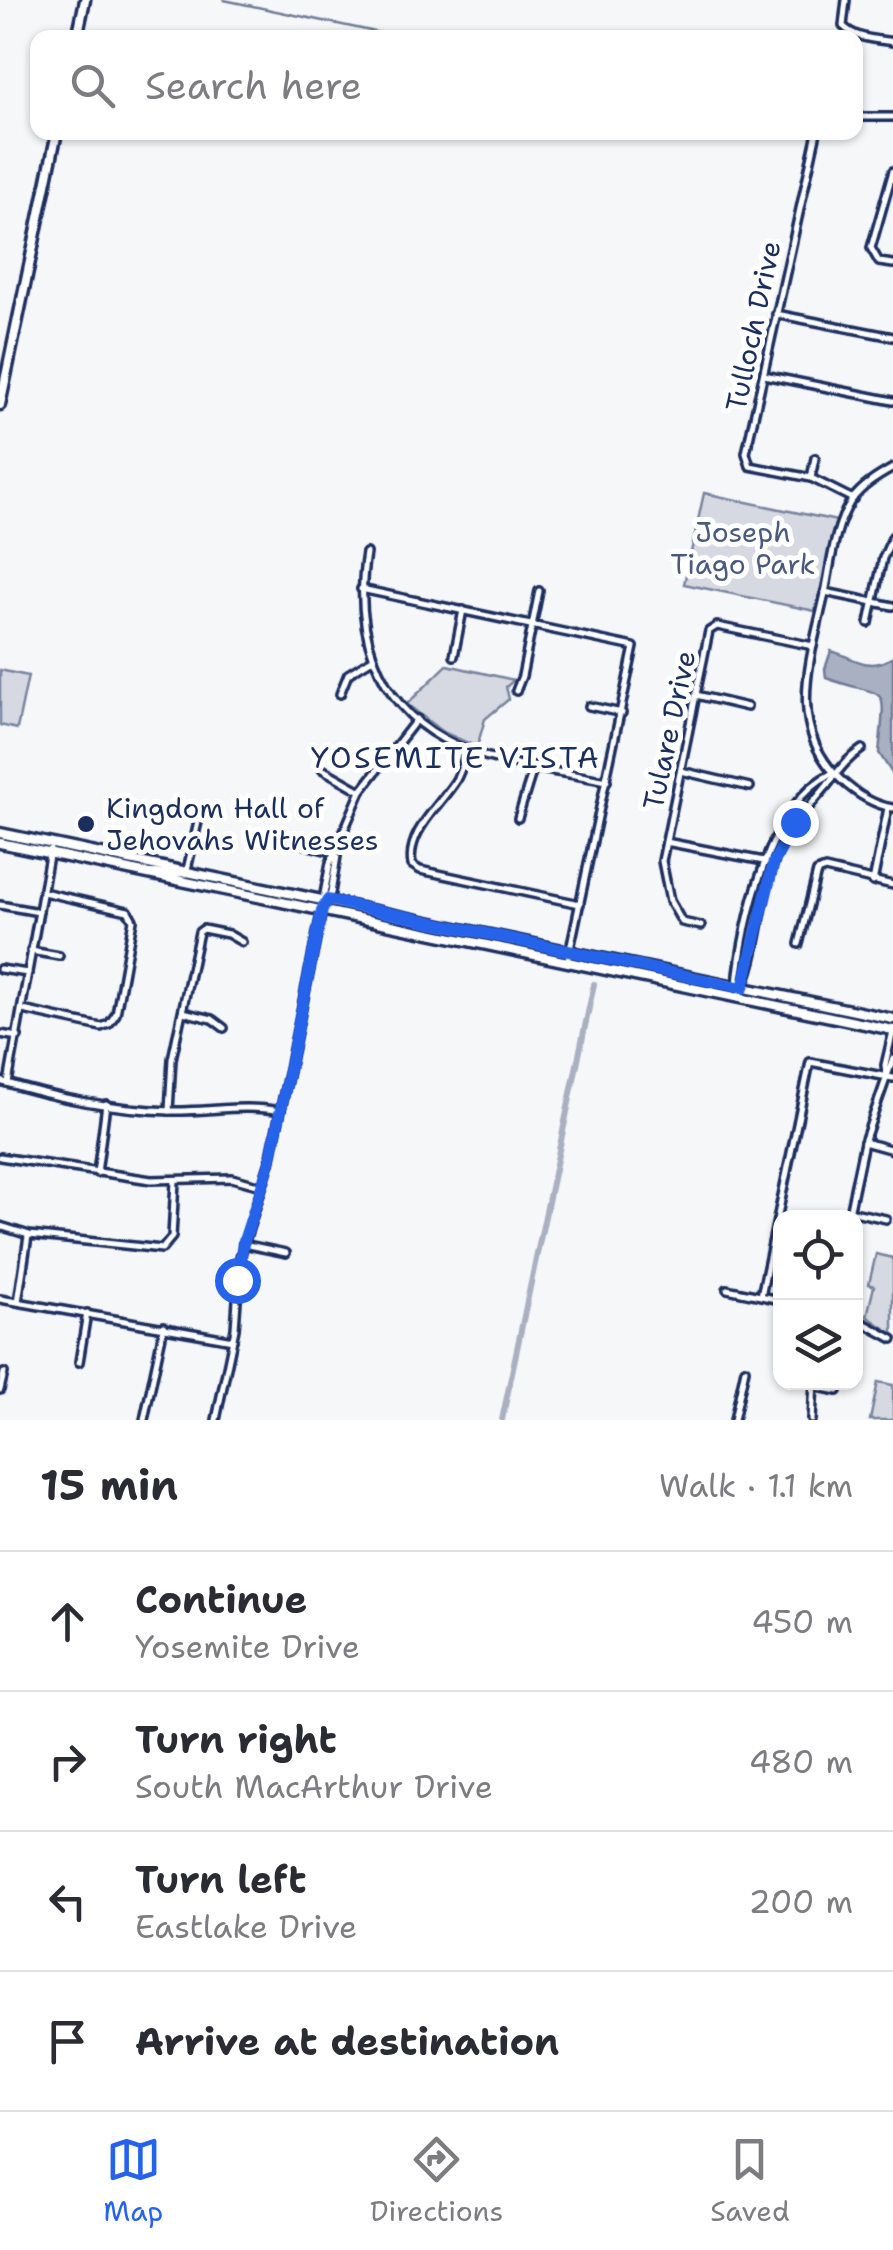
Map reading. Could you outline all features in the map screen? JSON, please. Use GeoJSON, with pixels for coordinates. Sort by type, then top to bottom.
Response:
{"type":"FeatureCollection","features":[{"type":"Feature","properties":{"kind":"main road"},"geometry":{"type":"LineString","coordinates":[[79,30],[85,0]]}},
{"type":"Feature","properties":{"kind":"main road"},"geometry":{"type":"LineString","coordinates":[[0,406],[55,140]]}},
{"type":"Feature","properties":{"kind":"main road"},"geometry":{"type":"LineString","coordinates":[[0,833],[325,900],[738,998],[893,1030]]}},
{"type":"Feature","properties":{"kind":"main road"},"geometry":{"type":"LineString","coordinates":[[0,843],[322,910],[893,1019]]}},
{"type":"Feature","properties":{"kind":"street"},"geometry":{"type":"LineString","coordinates":[[846,0],[843,26],[849,30]]}},
{"type":"Feature","properties":{"kind":"street"},"geometry":{"type":"LineString","coordinates":[[863,38],[893,42]]}},
{"type":"Feature","properties":{"kind":"street"},"geometry":{"type":"LineString","coordinates":[[863,117],[893,117]]}},
{"type":"Feature","properties":{"kind":"street","name":"Tulloch Drive"},"geometry":{"type":"LineString","coordinates":[[811,478],[750,466],[746,453],[815,140]]}},
{"type":"Feature","properties":{"kind":"street"},"geometry":{"type":"LineString","coordinates":[[893,172],[871,248],[879,262],[893,264]]}},
{"type":"Feature","properties":{"kind":"street"},"geometry":{"type":"LineString","coordinates":[[776,314],[893,336]]}},
{"type":"Feature","properties":{"kind":"street"},"geometry":{"type":"LineString","coordinates":[[764,375],[893,402]]}},
{"type":"Feature","properties":{"kind":"street"},"geometry":{"type":"LineString","coordinates":[[815,458],[811,478],[852,500]]}},
{"type":"Feature","properties":{"kind":"street"},"geometry":{"type":"LineString","coordinates":[[873,882],[890,808],[875,804],[834,773],[815,746],[806,720],[806,683],[838,532],[852,500],[872,480],[893,468]]}},
{"type":"Feature","properties":{"kind":"street"},"geometry":{"type":"LineString","coordinates":[[869,623],[883,558],[893,536]]}},
{"type":"Feature","properties":{"kind":"street"},"geometry":{"type":"LineString","coordinates":[[366,553],[360,589],[364,633],[382,678],[417,719],[442,738],[468,750],[608,781]]}},
{"type":"Feature","properties":{"kind":"street"},"geometry":{"type":"LineString","coordinates":[[360,589],[634,647],[569,957]]}},
{"type":"Feature","properties":{"kind":"street"},"geometry":{"type":"LineString","coordinates":[[516,691],[540,591]]}},
{"type":"Feature","properties":{"kind":"street"},"geometry":{"type":"LineString","coordinates":[[825,592],[893,606]]}},
{"type":"Feature","properties":{"kind":"street"},"geometry":{"type":"LineString","coordinates":[[454,656],[463,610]]}},
{"type":"Feature","properties":{"kind":"street","name":"Tulare Drive"},"geometry":{"type":"LineString","coordinates":[[700,926],[682,922],[670,902],[662,874],[712,628],[813,646]]}},
{"type":"Feature","properties":{"kind":"street"},"geometry":{"type":"LineString","coordinates":[[340,694],[348,674],[374,658]]}},
{"type":"Feature","properties":{"kind":"street"},"geometry":{"type":"LineString","coordinates":[[696,695],[747,706]]}},
{"type":"Feature","properties":{"kind":"street"},"geometry":{"type":"LineString","coordinates":[[589,706],[622,713]]}},
{"type":"Feature","properties":{"kind":"street"},"geometry":{"type":"LineString","coordinates":[[216,1420],[233,1340],[243,1244],[280,1111],[322,910],[337,865],[336,852],[361,790],[417,719]]}},
{"type":"Feature","properties":{"kind":"street"},"geometry":{"type":"LineString","coordinates":[[740,988],[774,862],[795,822],[834,773],[862,749]]}},
{"type":"Feature","properties":{"kind":"street"},"geometry":{"type":"LineString","coordinates":[[468,750],[456,780],[417,835],[411,861],[420,870],[580,904]]}},
{"type":"Feature","properties":{"kind":"street"},"geometry":{"type":"LineString","coordinates":[[518,818],[534,766]]}},
{"type":"Feature","properties":{"kind":"street"},"geometry":{"type":"LineString","coordinates":[[322,769],[361,790]]}},
{"type":"Feature","properties":{"kind":"street"},"geometry":{"type":"LineString","coordinates":[[681,772],[750,786]]}},
{"type":"Feature","properties":{"kind":"street"},"geometry":{"type":"LineString","coordinates":[[738,998],[764,862],[788,817],[822,779],[834,773]]}},
{"type":"Feature","properties":{"kind":"street"},"geometry":{"type":"LineString","coordinates":[[140,872],[155,870],[182,876],[188,871],[201,809]]}},
{"type":"Feature","properties":{"kind":"street"},"geometry":{"type":"LineString","coordinates":[[666,842],[774,862]]}},
{"type":"Feature","properties":{"kind":"street"},"geometry":{"type":"LineString","coordinates":[[8,1084],[52,843]]}},
{"type":"Feature","properties":{"kind":"street"},"geometry":{"type":"LineString","coordinates":[[306,845],[336,852]]}},
{"type":"Feature","properties":{"kind":"street"},"geometry":{"type":"LineString","coordinates":[[800,944],[817,872],[825,869],[893,885]]}},
{"type":"Feature","properties":{"kind":"street"},"geometry":{"type":"LineString","coordinates":[[23,1010],[101,1027],[109,1024],[116,1014],[134,920],[132,914],[118,908],[43,892]]}},
{"type":"Feature","properties":{"kind":"street"},"geometry":{"type":"LineString","coordinates":[[0,904],[38,912]]}},
{"type":"Feature","properties":{"kind":"street"},"geometry":{"type":"LineString","coordinates":[[169,1111],[172,1059],[198,932],[203,929],[228,934],[242,942]]}},
{"type":"Feature","properties":{"kind":"street"},"geometry":{"type":"LineString","coordinates":[[32,952],[58,956]]}},
{"type":"Feature","properties":{"kind":"street"},"geometry":{"type":"LineString","coordinates":[[0,970],[28,972]]}},
{"type":"Feature","properties":{"kind":"street"},"geometry":{"type":"LineString","coordinates":[[182,1012],[212,1019],[224,1028]]}},
{"type":"Feature","properties":{"kind":"street"},"geometry":{"type":"LineString","coordinates":[[890,1078],[885,1065],[893,1030]]}},
{"type":"Feature","properties":{"kind":"street"},"geometry":{"type":"LineString","coordinates":[[3,1035],[18,1037]]}},
{"type":"Feature","properties":{"kind":"street"},"geometry":{"type":"LineString","coordinates":[[850,1210],[864,1142],[890,1078],[893,1059]]}},
{"type":"Feature","properties":{"kind":"street"},"geometry":{"type":"LineString","coordinates":[[761,1296],[810,1062],[890,1078]]}},
{"type":"Feature","properties":{"kind":"street"},"geometry":{"type":"LineString","coordinates":[[0,1081],[106,1104],[169,1111],[258,1107],[280,1111]]}},
{"type":"Feature","properties":{"kind":"street"},"geometry":{"type":"LineString","coordinates":[[97,1173],[106,1104]]}},
{"type":"Feature","properties":{"kind":"street"},"geometry":{"type":"LineString","coordinates":[[864,1142],[893,1150]]}},
{"type":"Feature","properties":{"kind":"street"},"geometry":{"type":"LineString","coordinates":[[0,1156],[175,1182],[232,1178],[262,1186]]}},
{"type":"Feature","properties":{"kind":"street"},"geometry":{"type":"LineString","coordinates":[[0,1226],[28,1235],[154,1250],[166,1246],[175,1222],[175,1182]]}},
{"type":"Feature","properties":{"kind":"street"},"geometry":{"type":"LineString","coordinates":[[863,1216],[886,1219]]}},
{"type":"Feature","properties":{"kind":"street"},"geometry":{"type":"LineString","coordinates":[[18,1302],[28,1235]]}},
{"type":"Feature","properties":{"kind":"street"},"geometry":{"type":"LineString","coordinates":[[243,1244],[286,1253]]}},
{"type":"Feature","properties":{"kind":"street"},"geometry":{"type":"LineString","coordinates":[[728,1289],[773,1299]]}},
{"type":"Feature","properties":{"kind":"street"},"geometry":{"type":"LineString","coordinates":[[0,1299],[233,1340]]}},
{"type":"Feature","properties":{"kind":"street"},"geometry":{"type":"LineString","coordinates":[[79,1362],[87,1313]]}},
{"type":"Feature","properties":{"kind":"street"},"geometry":{"type":"LineString","coordinates":[[863,1323],[890,1337]]}},
{"type":"Feature","properties":{"kind":"street"},"geometry":{"type":"LineString","coordinates":[[144,1420],[164,1326]]}},
{"type":"Feature","properties":{"kind":"street"},"geometry":{"type":"LineString","coordinates":[[734,1420],[745,1369]]}},
{"type":"Feature","properties":{"kind":"street"},"geometry":{"type":"LineString","coordinates":[[0,1390],[4,1373]]}},
{"type":"Feature","properties":{"kind":"street"},"geometry":{"type":"LineString","coordinates":[[812,1420],[813,1390]]}},
{"type":"Feature","properties":{"kind":"green space","name":"Joseph Tiago Park"},"geometry":{"type":"Polygon","coordinates":[[[704,493],[837,521],[815,611],[684,584],[704,493]]]}},
{"type":"Feature","properties":{"kind":"green space"},"geometry":{"type":"Polygon","coordinates":[[[447,665],[514,680],[506,687],[509,699],[485,719],[477,747],[441,731],[407,704],[447,665]]]}},
{"type":"Feature","properties":{"kind":"green space"},"geometry":{"type":"Polygon","coordinates":[[[0,670],[28,676],[17,729],[0,725],[0,670]]]}},
{"type":"Feature","properties":{"kind":"green space"},"geometry":{"type":"Polygon","coordinates":[[[876,1254],[893,1258],[893,1334],[867,1316],[876,1254]]]}},
{"type":"Feature","properties":{"kind":"green space"},"geometry":{"type":"Polygon","coordinates":[[[878,1382],[893,1385],[893,1420],[870,1420],[878,1382]]]}},
{"type":"Feature","properties":{"kind":"water"},"geometry":{"type":"Polygon","coordinates":[[[831,651],[868,664],[893,657],[893,775],[879,753],[883,713],[879,696],[826,678],[831,651]]]}},
{"type":"Feature","properties":{"kind":"waterway"},"geometry":{"type":"LineString","coordinates":[[224,0],[366,30]]}},
{"type":"Feature","properties":{"kind":"waterway"},"geometry":{"type":"LineString","coordinates":[[502,1420],[594,984]]}},
{"type":"Feature","properties":{"kind":"place","name":"Kingdom Hall of Jehovahs Witnesses"},"geometry":{"type":"Point","coordinates":[86,824]}},
{"type":"Feature","properties":{"kind":"district","name":"YOSEMITE VISTA"},"geometry":{"type":"Point","coordinates":[456,757]}},
{"type":"Feature","properties":{"kind":"route"},"geometry":{"type":"LineString","coordinates":[[237,1280],[243,1244],[270,1162],[322,910],[328,900],[743,988],[774,862],[795,822]]}}]}
